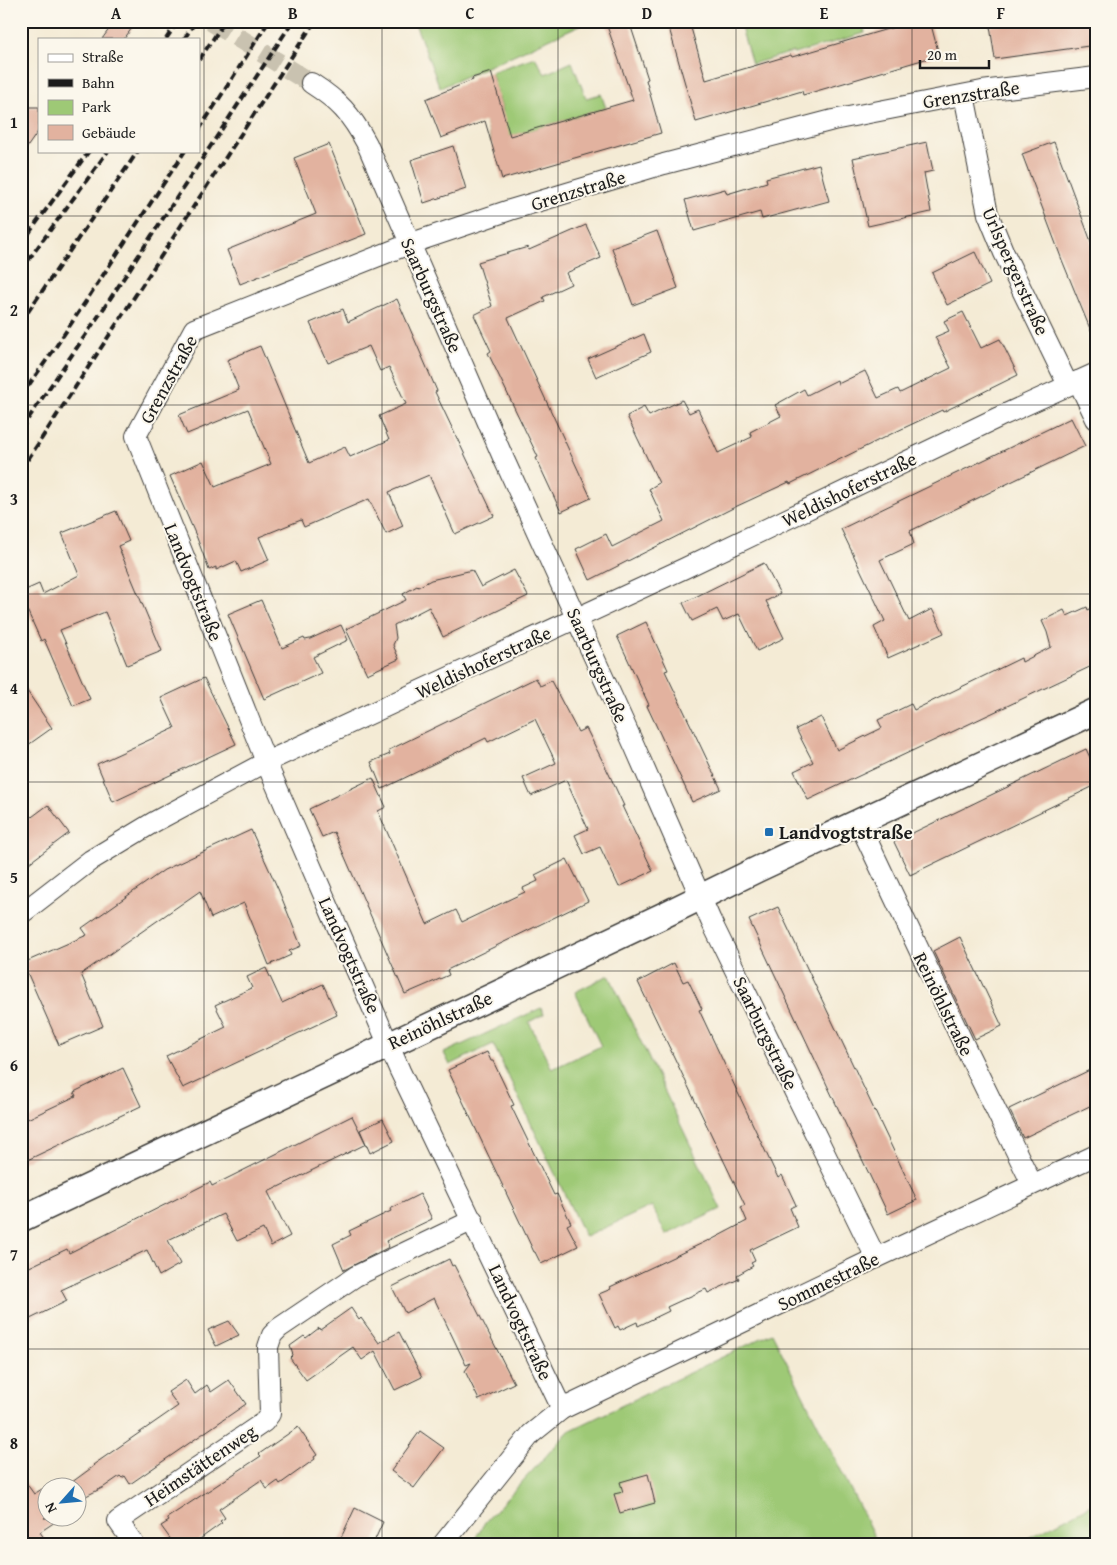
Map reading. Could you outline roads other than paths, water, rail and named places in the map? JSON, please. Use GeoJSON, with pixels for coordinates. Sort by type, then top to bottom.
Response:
{"type":"FeatureCollection","features":[{"type":"Feature","properties":{"kind":"street","name":"Grenzstraße"},"geometry":{"type":"LineString","coordinates":[[136,436],[194,329],[409,244],[510,210],[664,164],[833,120],[964,95],[1096,77]]}},
{"type":"Feature","properties":{"kind":"street","name":"Saarburgstraße"},"geometry":{"type":"LineString","coordinates":[[310,83],[330,95],[345,109],[367,144],[498,446],[577,618],[700,897],[876,1258]]}},
{"type":"Feature","properties":{"kind":"street","name":"Urlspergerstraße"},"geometry":{"type":"LineString","coordinates":[[964,95],[988,214],[1004,253],[1073,383],[1096,419]]}},
{"type":"Feature","properties":{"kind":"street","name":"Weldishoferstraße"},"geometry":{"type":"LineString","coordinates":[[21,914],[90,860],[154,822],[266,762],[710,556],[999,417],[1096,373]]}},
{"type":"Feature","properties":{"kind":"street","name":"Landvogtstraße"},"geometry":{"type":"LineString","coordinates":[[136,436],[266,762],[388,1044],[562,1409]]}},
{"type":"Feature","properties":{"kind":"street","name":"Reinöhlstraße"},"geometry":{"type":"LineString","coordinates":[[21,1219],[859,822],[1094,716]]}},
{"type":"Feature","properties":{"kind":"street","name":"Reinöhlstraße"},"geometry":{"type":"LineString","coordinates":[[859,822],[1032,1184]]}},
{"type":"Feature","properties":{"kind":"street","name":"Sommestraße"},"geometry":{"type":"LineString","coordinates":[[562,1409],[1096,1154]]}},
{"type":"Feature","properties":{"kind":"street","name":"Heimstättenweg"},"geometry":{"type":"LineString","coordinates":[[134,1544],[118,1520],[264,1422],[270,1414],[268,1347],[272,1335],[356,1276],[473,1220]]}},
{"type":"Feature","properties":{"kind":"street"},"geometry":{"type":"LineString","coordinates":[[443,1544],[531,1434],[562,1409]]}},
{"type":"Feature","properties":{"kind":"tunnel"},"geometry":{"type":"LineString","coordinates":[[211,21],[311,83]]}},
{"type":"Feature","properties":{"kind":"railway"},"geometry":{"type":"LineString","coordinates":[[167,38],[178,21]]}},
{"type":"Feature","properties":{"kind":"railway"},"geometry":{"type":"LineString","coordinates":[[185,38],[196,21]]}},
{"type":"Feature","properties":{"kind":"railway"},"geometry":{"type":"LineString","coordinates":[[200,58],[225,21]]}},
{"type":"Feature","properties":{"kind":"railway"},"geometry":{"type":"LineString","coordinates":[[200,128],[269,21]]}},
{"type":"Feature","properties":{"kind":"railway"},"geometry":{"type":"LineString","coordinates":[[21,429],[102,311],[293,21]]}},
{"type":"Feature","properties":{"kind":"railway"},"geometry":{"type":"LineString","coordinates":[[21,470],[315,21]]}},
{"type":"Feature","properties":{"kind":"railway"},"geometry":{"type":"LineString","coordinates":[[21,244],[88,152]]}},
{"type":"Feature","properties":{"kind":"railway"},"geometry":{"type":"LineString","coordinates":[[21,270],[107,152]]}},
{"type":"Feature","properties":{"kind":"railway"},"geometry":{"type":"LineString","coordinates":[[21,322],[137,152]]}},
{"type":"Feature","properties":{"kind":"railway"},"geometry":{"type":"LineString","coordinates":[[21,396],[53,351],[184,152]]}},
{"type":"Feature","properties":{"kind":"place","name":"Landvogtstraße"},"geometry":{"type":"Point","coordinates":[769,832]}}]}
